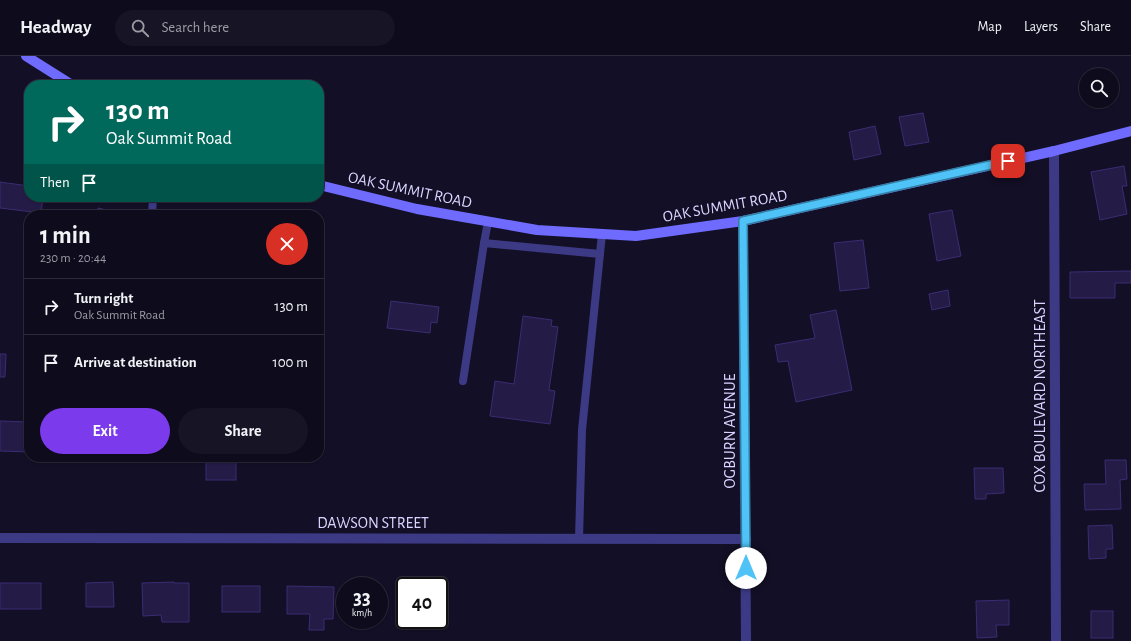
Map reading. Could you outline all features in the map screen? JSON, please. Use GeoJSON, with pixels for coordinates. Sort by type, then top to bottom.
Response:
{"type":"FeatureCollection","features":[{"type":"Feature","properties":{"kind":"main road"},"geometry":{"type":"LineString","coordinates":[[26,56],[64,80]]}},
{"type":"Feature","properties":{"kind":"main road","name":"OAK SUMMIT ROAD"},"geometry":{"type":"LineString","coordinates":[[324,186],[417,209],[538,230],[636,236],[743,221],[1054,151],[1131,131]]}},
{"type":"Feature","properties":{"kind":"street","name":"COX BOULEVARD NORTHEAST"},"geometry":{"type":"LineString","coordinates":[[1054,151],[1056,641]]}},
{"type":"Feature","properties":{"kind":"street","name":"OGBURN AVENUE"},"geometry":{"type":"LineString","coordinates":[[743,221],[746,641]]}},
{"type":"Feature","properties":{"kind":"street","name":"DAWSON STREET"},"geometry":{"type":"LineString","coordinates":[[0,538],[746,539]]}},
{"type":"Feature","properties":{"kind":"lane"},"geometry":{"type":"LineString","coordinates":[[463,381],[488,222]]}},
{"type":"Feature","properties":{"kind":"lane"},"geometry":{"type":"LineString","coordinates":[[579,539],[582,430],[602,234]]}},
{"type":"Feature","properties":{"kind":"lane"},"geometry":{"type":"LineString","coordinates":[[484,243],[600,254]]}},
{"type":"Feature","properties":{"kind":"building"},"geometry":{"type":"Polygon","coordinates":[[[923,113],[929,142],[905,146],[899,117],[923,113]]]}},
{"type":"Feature","properties":{"kind":"building"},"geometry":{"type":"Polygon","coordinates":[[[875,126],[881,154],[854,160],[849,132],[875,126]]]}},
{"type":"Feature","properties":{"kind":"building"},"geometry":{"type":"Polygon","coordinates":[[[1124,166],[1127,186],[1122,186],[1127,214],[1100,220],[1091,172],[1124,166]]]}},
{"type":"Feature","properties":{"kind":"building"},"geometry":{"type":"Polygon","coordinates":[[[0,182],[24,185],[24,202],[42,202],[41,210],[24,211],[0,208],[0,182]]]}},
{"type":"Feature","properties":{"kind":"building"},"geometry":{"type":"Polygon","coordinates":[[[952,210],[961,256],[937,261],[929,214],[952,210]]]}},
{"type":"Feature","properties":{"kind":"building"},"geometry":{"type":"Polygon","coordinates":[[[863,240],[869,288],[840,291],[834,243],[863,240]]]}},
{"type":"Feature","properties":{"kind":"building"},"geometry":{"type":"Polygon","coordinates":[[[1131,271],[1131,283],[1115,283],[1115,298],[1070,298],[1070,272],[1131,271]]]}},
{"type":"Feature","properties":{"kind":"building"},"geometry":{"type":"Polygon","coordinates":[[[948,290],[950,306],[932,310],[929,294],[948,290]]]}},
{"type":"Feature","properties":{"kind":"building"},"geometry":{"type":"Polygon","coordinates":[[[391,301],[439,307],[437,323],[431,322],[430,333],[387,328],[391,301]]]}},
{"type":"Feature","properties":{"kind":"building"},"geometry":{"type":"Polygon","coordinates":[[[836,310],[852,390],[796,402],[788,361],[778,362],[775,345],[815,338],[810,315],[836,310]]]}},
{"type":"Feature","properties":{"kind":"building"},"geometry":{"type":"Polygon","coordinates":[[[523,316],[552,320],[551,326],[558,327],[549,390],[555,391],[550,424],[490,416],[495,381],[514,384],[523,316]]]}},
{"type":"Feature","properties":{"kind":"building"},"geometry":{"type":"Polygon","coordinates":[[[0,354],[6,354],[5,377],[0,377],[0,354]]]}},
{"type":"Feature","properties":{"kind":"building"},"geometry":{"type":"Polygon","coordinates":[[[0,421],[24,422],[24,452],[0,451],[0,421]]]}},
{"type":"Feature","properties":{"kind":"building"},"geometry":{"type":"Polygon","coordinates":[[[1105,460],[1126,460],[1127,479],[1120,480],[1121,509],[1085,510],[1084,484],[1106,484],[1105,460]]]}},
{"type":"Feature","properties":{"kind":"building"},"geometry":{"type":"Polygon","coordinates":[[[206,462],[236,462],[236,480],[206,480],[206,462]]]}},
{"type":"Feature","properties":{"kind":"building"},"geometry":{"type":"Polygon","coordinates":[[[974,468],[1003,468],[1004,493],[986,494],[986,499],[975,499],[974,468]]]}},
{"type":"Feature","properties":{"kind":"building"},"geometry":{"type":"Polygon","coordinates":[[[1112,525],[1113,549],[1106,549],[1106,558],[1089,559],[1088,526],[1112,525]]]}},
{"type":"Feature","properties":{"kind":"building"},"geometry":{"type":"Polygon","coordinates":[[[113,582],[114,607],[86,607],[86,583],[113,582]]]}},
{"type":"Feature","properties":{"kind":"building"},"geometry":{"type":"Polygon","coordinates":[[[0,583],[41,583],[41,609],[0,609],[0,583]]]}},
{"type":"Feature","properties":{"kind":"building"},"geometry":{"type":"Polygon","coordinates":[[[142,583],[189,583],[189,622],[162,622],[161,615],[143,616],[142,583]]]}},
{"type":"Feature","properties":{"kind":"building"},"geometry":{"type":"Polygon","coordinates":[[[222,586],[260,586],[260,612],[222,612],[222,586]]]}},
{"type":"Feature","properties":{"kind":"building"},"geometry":{"type":"Polygon","coordinates":[[[287,586],[334,587],[333,619],[324,619],[324,630],[309,630],[310,614],[287,614],[287,586]]]}},
{"type":"Feature","properties":{"kind":"building"},"geometry":{"type":"Polygon","coordinates":[[[1009,600],[1009,625],[996,625],[997,637],[977,638],[976,601],[1009,600]]]}},
{"type":"Feature","properties":{"kind":"building"},"geometry":{"type":"Polygon","coordinates":[[[1091,611],[1113,611],[1113,638],[1091,638],[1091,611]]]}},
{"type":"Feature","properties":{"kind":"route"},"geometry":{"type":"LineString","coordinates":[[746,568],[743,221],[1008,161]]}}]}
